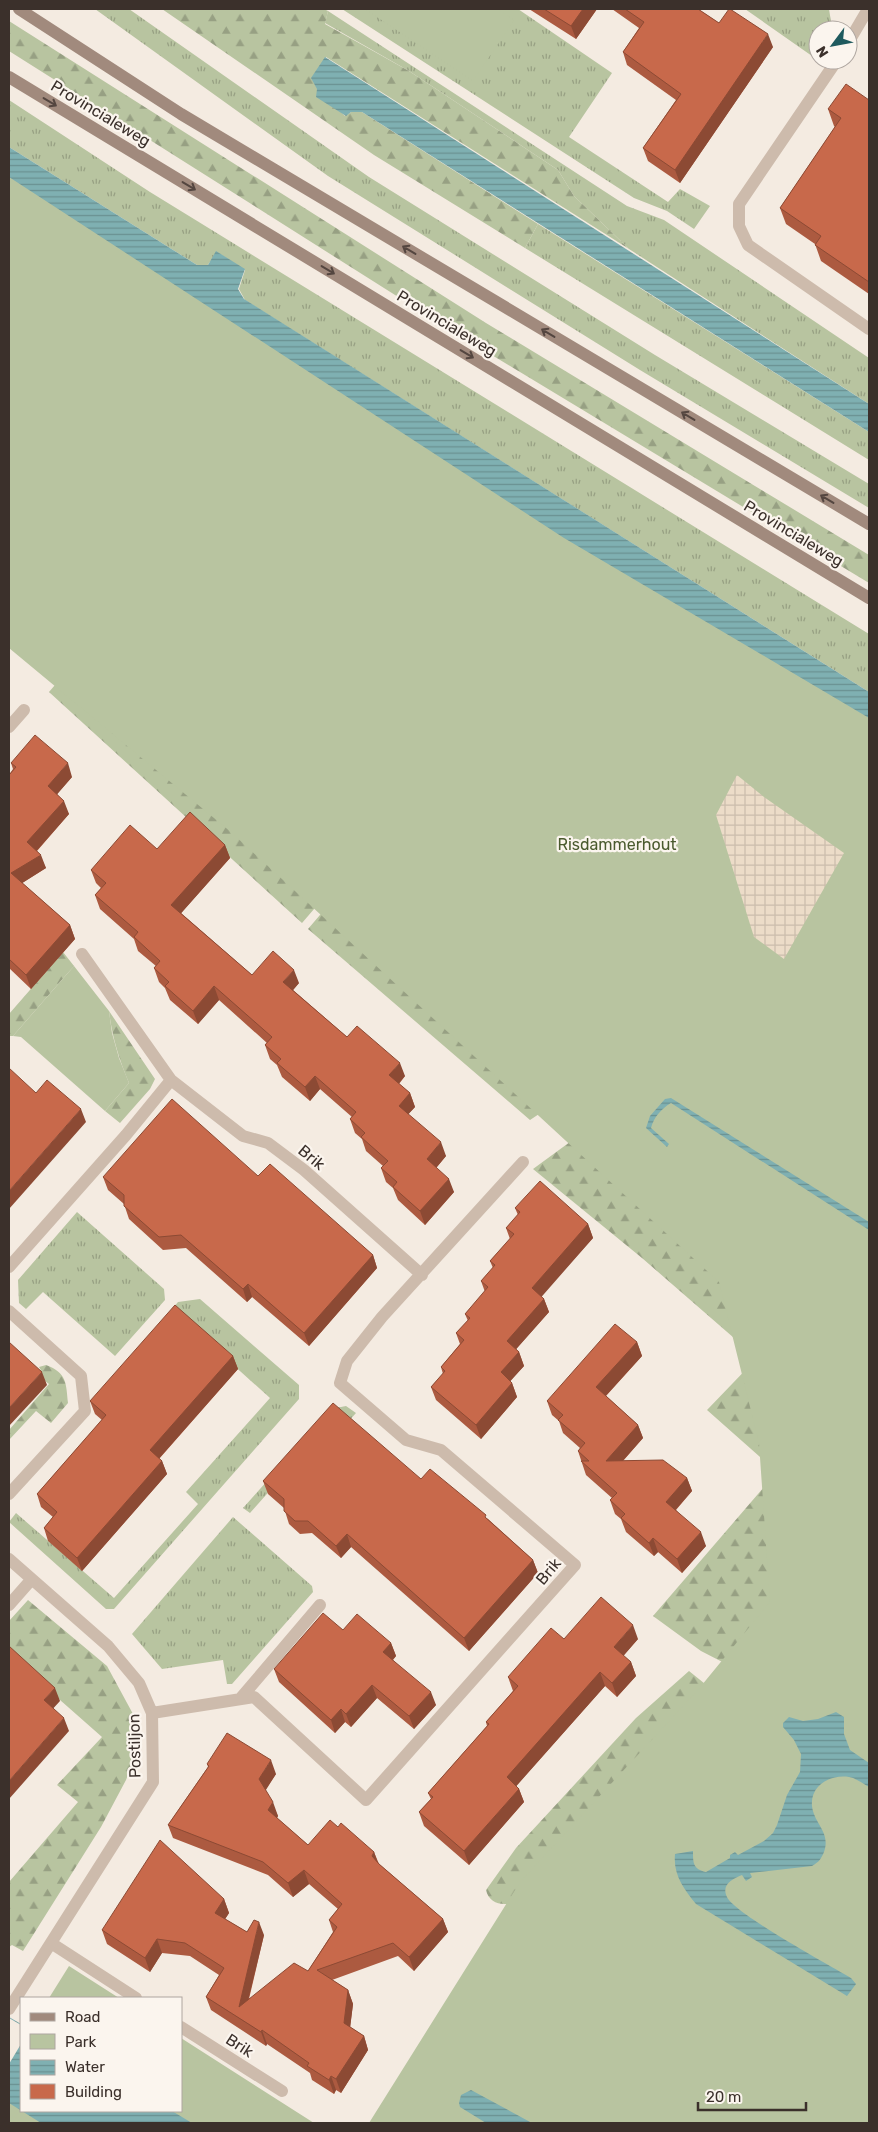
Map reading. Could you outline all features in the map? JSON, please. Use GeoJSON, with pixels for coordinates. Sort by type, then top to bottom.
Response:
{"type":"FeatureCollection","features":[{"type":"Feature","properties":{"kind":"main road"},"geometry":{"type":"LineString","coordinates":[[20,9],[181,114],[869,524]]}},
{"type":"Feature","properties":{"kind":"main road","name":"Provincialeweg"},"geometry":{"type":"LineString","coordinates":[[9,76],[869,598]]}},
{"type":"Feature","properties":{"kind":"street"},"geometry":{"type":"LineString","coordinates":[[858,26],[868,9]]}},
{"type":"Feature","properties":{"kind":"street"},"geometry":{"type":"LineString","coordinates":[[830,70],[739,204],[739,226],[748,245],[869,329]]}},
{"type":"Feature","properties":{"kind":"street"},"geometry":{"type":"LineString","coordinates":[[9,727],[24,710]]}},
{"type":"Feature","properties":{"kind":"street","name":"Brik"},"geometry":{"type":"LineString","coordinates":[[82,954],[171,1080],[243,1136],[268,1143],[304,1170],[422,1275]]}},
{"type":"Feature","properties":{"kind":"street"},"geometry":{"type":"LineString","coordinates":[[9,1267],[126,1136],[171,1080]]}},
{"type":"Feature","properties":{"kind":"street","name":"Brik"},"geometry":{"type":"LineString","coordinates":[[152,1713],[254,1697],[366,1800],[575,1566],[441,1450],[406,1440],[340,1383],[346,1361],[382,1318],[523,1162]]}},
{"type":"Feature","properties":{"kind":"street"},"geometry":{"type":"LineString","coordinates":[[9,1311],[81,1376],[85,1411],[9,1494]]}},
{"type":"Feature","properties":{"kind":"street","name":"Postiljon"},"geometry":{"type":"LineString","coordinates":[[9,1559],[108,1646],[139,1683],[152,1713],[153,1782],[9,2009]]}},
{"type":"Feature","properties":{"kind":"street"},"geometry":{"type":"LineString","coordinates":[[9,1605],[32,1580]]}},
{"type":"Feature","properties":{"kind":"street"},"geometry":{"type":"LineString","coordinates":[[240,1699],[320,1605]]}},
{"type":"Feature","properties":{"kind":"street"},"geometry":{"type":"LineString","coordinates":[[51,1943],[134,1997]]}},
{"type":"Feature","properties":{"kind":"street","name":"Brik"},"geometry":{"type":"LineString","coordinates":[[182,2028],[282,2091]]}},
{"type":"Feature","properties":{"kind":"green space"},"geometry":{"type":"Polygon","coordinates":[[[95,9],[129,9],[369,177],[655,355],[869,484],[869,508],[640,370],[328,176],[95,9]]]}},
{"type":"Feature","properties":{"kind":"green space"},"geometry":{"type":"Polygon","coordinates":[[[162,9],[324,9],[328,11],[325,24],[409,71],[558,170],[574,196],[629,249],[326,57],[314,83],[345,116],[351,112],[362,112],[538,224],[525,248],[374,155],[162,9]]]}},
{"type":"Feature","properties":{"kind":"green space"},"geometry":{"type":"Polygon","coordinates":[[[342,9],[518,9],[612,73],[569,137],[668,202],[680,189],[710,206],[694,229],[667,211],[634,198],[342,9]]]}},
{"type":"Feature","properties":{"kind":"green space"},"geometry":{"type":"Polygon","coordinates":[[[365,9],[498,9],[514,20],[473,81],[365,9]]]}},
{"type":"Feature","properties":{"kind":"green space"},"geometry":{"type":"Polygon","coordinates":[[[745,9],[829,9],[831,20],[808,20],[808,53],[745,9]]]}},
{"type":"Feature","properties":{"kind":"green space"},"geometry":{"type":"Polygon","coordinates":[[[328,11],[627,206],[664,220],[869,358],[869,404],[629,249],[574,196],[558,170],[409,71],[325,23],[328,11]]]}},
{"type":"Feature","properties":{"kind":"green space"},"geometry":{"type":"Polygon","coordinates":[[[9,21],[486,323],[869,555],[869,583],[452,331],[9,51],[9,21]]]}},
{"type":"Feature","properties":{"kind":"green space"},"geometry":{"type":"Polygon","coordinates":[[[9,100],[150,192],[869,634],[869,692],[245,300],[239,289],[245,270],[217,252],[207,266],[197,265],[9,147],[9,100]]]}},
{"type":"Feature","properties":{"kind":"green space","name":"Risdammerhout"},"geometry":{"type":"Polygon","coordinates":[[[9,162],[869,701],[869,2123],[369,2123],[520,1882],[697,1691],[770,1602],[759,1443],[719,1282],[232,833],[9,648],[9,162]]]}},
{"type":"Feature","properties":{"kind":"green space"},"geometry":{"type":"Polygon","coordinates":[[[538,224],[869,432],[869,460],[525,248],[538,224]]]}},
{"type":"Feature","properties":{"kind":"green space"},"geometry":{"type":"Polygon","coordinates":[[[90,644],[339,880],[302,923],[49,692],[90,644]]]}},
{"type":"Feature","properties":{"kind":"green space"},"geometry":{"type":"Polygon","coordinates":[[[337,895],[539,1114],[530,1120],[308,929],[337,895]]]}},
{"type":"Feature","properties":{"kind":"green space"},"geometry":{"type":"Polygon","coordinates":[[[63,952],[74,966],[13,1036],[9,1036],[9,1014],[63,952]]]}},
{"type":"Feature","properties":{"kind":"green space"},"geometry":{"type":"Polygon","coordinates":[[[74,966],[109,1011],[112,1033],[129,1083],[105,1111],[21,1037],[13,1036],[74,966]]]}},
{"type":"Feature","properties":{"kind":"green space"},"geometry":{"type":"Polygon","coordinates":[[[109,1011],[155,1079],[150,1089],[120,1123],[105,1111],[129,1083],[116,1048],[109,1011]]]}},
{"type":"Feature","properties":{"kind":"green space"},"geometry":{"type":"Polygon","coordinates":[[[574,1139],[834,1317],[869,1544],[736,1669],[701,1651],[653,1616],[777,1472],[707,1410],[757,1358],[642,1258],[533,1169],[574,1139]]]}},
{"type":"Feature","properties":{"kind":"green space"},"geometry":{"type":"Polygon","coordinates":[[[77,1212],[164,1289],[165,1300],[115,1356],[43,1292],[26,1309],[19,1303],[18,1280],[77,1212]]]}},
{"type":"Feature","properties":{"kind":"green space"},"geometry":{"type":"Polygon","coordinates":[[[200,1299],[299,1385],[299,1399],[114,1609],[106,1609],[9,1522],[16,1513],[114,1598],[198,1504],[186,1492],[270,1398],[179,1316],[164,1319],[178,1302],[200,1299]]]}},
{"type":"Feature","properties":{"kind":"green space"},"geometry":{"type":"Polygon","coordinates":[[[46,1365],[62,1375],[67,1390],[68,1403],[51,1423],[36,1411],[9,1440],[9,1430],[49,1384],[40,1377],[42,1372],[39,1367],[46,1365]]]}},
{"type":"Feature","properties":{"kind":"green space"},"geometry":{"type":"Polygon","coordinates":[[[346,1406],[356,1413],[347,1423],[336,1416],[250,1513],[243,1508],[331,1409],[346,1406]]]}},
{"type":"Feature","properties":{"kind":"green space"},"geometry":{"type":"Polygon","coordinates":[[[233,1517],[312,1586],[313,1592],[232,1684],[227,1684],[223,1660],[162,1669],[132,1634],[233,1517]]]}},
{"type":"Feature","properties":{"kind":"green space"},"geometry":{"type":"Polygon","coordinates":[[[28,1600],[107,1666],[133,1714],[136,1754],[126,1780],[101,1827],[23,1951],[12,1945],[9,1947],[9,1882],[78,1802],[57,1785],[102,1737],[9,1655],[9,1621],[28,1600]]]}},
{"type":"Feature","properties":{"kind":"green space"},"geometry":{"type":"Polygon","coordinates":[[[689,1671],[720,1696],[512,1903],[500,1904],[493,1901],[486,1890],[516,1848],[636,1718],[689,1671]]]}},
{"type":"Feature","properties":{"kind":"green space"},"geometry":{"type":"Polygon","coordinates":[[[69,1966],[117,1997],[50,1997],[69,1966]]]}},
{"type":"Feature","properties":{"kind":"green space"},"geometry":{"type":"Polygon","coordinates":[[[182,2039],[314,2123],[9,2123],[9,2064],[20,2112],[182,2112],[182,2039]]]}},
{"type":"Feature","properties":{"kind":"shaded area"},"geometry":{"type":"Polygon","coordinates":[[[737,775],[764,797],[844,853],[784,959],[754,937],[716,815],[737,775]]]}},
{"type":"Feature","properties":{"kind":"water"},"geometry":{"type":"Polygon","coordinates":[[[325,57],[869,404],[869,432],[362,112],[351,112],[346,116],[316,97],[317,89],[311,78],[325,57]]]}},
{"type":"Feature","properties":{"kind":"water"},"geometry":{"type":"Polygon","coordinates":[[[9,147],[197,265],[208,265],[216,251],[245,269],[238,289],[244,299],[869,692],[869,718],[564,538],[9,177],[9,147]]]}},
{"type":"Feature","properties":{"kind":"water"},"geometry":{"type":"Polygon","coordinates":[[[671,1098],[869,1222],[869,1230],[671,1103],[658,1114],[651,1128],[669,1144],[667,1147],[646,1128],[650,1116],[665,1099],[671,1098]]]}},
{"type":"Feature","properties":{"kind":"water"},"geometry":{"type":"Polygon","coordinates":[[[836,1712],[844,1717],[844,1734],[850,1750],[869,1763],[869,1787],[849,1777],[835,1777],[823,1782],[814,1792],[812,1799],[813,1812],[824,1833],[826,1845],[820,1860],[812,1866],[750,1873],[752,1877],[746,1881],[742,1875],[735,1878],[725,1889],[727,1897],[733,1905],[746,1915],[851,1978],[856,1984],[847,1996],[696,1904],[680,1881],[675,1862],[675,1854],[693,1851],[696,1867],[706,1872],[730,1858],[730,1855],[735,1852],[738,1855],[764,1841],[773,1833],[787,1795],[800,1772],[801,1754],[794,1740],[783,1727],[783,1723],[789,1717],[803,1721],[818,1719],[836,1712]]]}},
{"type":"Feature","properties":{"kind":"water"},"geometry":{"type":"Polygon","coordinates":[[[9,2017],[20,2023],[20,2109],[9,2103],[9,2017]]]}},
{"type":"Feature","properties":{"kind":"water"},"geometry":{"type":"Polygon","coordinates":[[[471,2090],[532,2123],[486,2123],[460,2107],[461,2095],[471,2090]]]}},
{"type":"Feature","properties":{"kind":"water"},"geometry":{"type":"Polygon","coordinates":[[[24,2112],[174,2112],[192,2123],[41,2123],[24,2112]]]}},
{"type":"Feature","properties":{"kind":"pier"},"geometry":{"type":"Polygon","coordinates":[[[9,2018],[20,2024],[20,2046],[9,2064],[9,2018]]]}},
{"type":"Feature","properties":{"kind":"building"},"geometry":{"type":"Polygon","coordinates":[[[544,9],[583,9],[571,26],[544,9]]]}},
{"type":"Feature","properties":{"kind":"building"},"geometry":{"type":"Polygon","coordinates":[[[625,9],[698,9],[719,23],[730,9],[768,34],[675,170],[643,148],[681,94],[623,52],[644,22],[625,9]]]}},
{"type":"Feature","properties":{"kind":"building"},"geometry":{"type":"Polygon","coordinates":[[[846,84],[869,100],[869,282],[815,245],[821,236],[780,208],[841,118],[828,109],[846,84]]]}},
{"type":"Feature","properties":{"kind":"building"},"geometry":{"type":"Polygon","coordinates":[[[35,735],[68,763],[48,786],[64,801],[27,842],[41,855],[11,873],[70,925],[26,975],[9,959],[9,775],[16,767],[11,763],[35,735]]]}},
{"type":"Feature","properties":{"kind":"building"},"geometry":{"type":"Polygon","coordinates":[[[190,812],[225,845],[171,905],[252,975],[273,951],[294,970],[283,982],[347,1037],[357,1026],[400,1063],[389,1075],[410,1093],[399,1106],[441,1142],[427,1159],[449,1179],[420,1211],[393,1187],[397,1182],[381,1168],[388,1161],[361,1137],[365,1133],[350,1119],[356,1112],[315,1076],[305,1087],[277,1063],[281,1059],[265,1045],[272,1037],[214,986],[193,1011],[165,986],[169,982],[154,968],[160,961],[134,937],[138,932],[95,895],[106,883],[91,870],[130,825],[157,849],[190,812]]]}},
{"type":"Feature","properties":{"kind":"building"},"geometry":{"type":"Polygon","coordinates":[[[9,1068],[36,1093],[47,1080],[81,1109],[9,1191],[9,1068]]]}},
{"type":"Feature","properties":{"kind":"building"},"geometry":{"type":"Polygon","coordinates":[[[172,1099],[258,1176],[270,1164],[373,1255],[304,1333],[248,1284],[243,1289],[181,1235],[159,1237],[124,1206],[124,1195],[103,1177],[172,1099]]]}},
{"type":"Feature","properties":{"kind":"building"},"geometry":{"type":"Polygon","coordinates":[[[540,1181],[588,1224],[532,1288],[544,1299],[507,1341],[519,1352],[501,1372],[512,1383],[476,1425],[431,1387],[445,1371],[441,1367],[464,1340],[456,1333],[470,1318],[465,1314],[488,1287],[481,1281],[495,1265],[490,1261],[514,1234],[506,1228],[520,1212],[515,1208],[540,1181]]]}},
{"type":"Feature","properties":{"kind":"building"},"geometry":{"type":"Polygon","coordinates":[[[175,1305],[233,1356],[150,1450],[162,1461],[77,1558],[44,1528],[57,1512],[37,1494],[106,1415],[90,1401],[175,1305]]]}},
{"type":"Feature","properties":{"kind":"building"},"geometry":{"type":"Polygon","coordinates":[[[615,1324],[637,1342],[596,1387],[638,1425],[606,1461],[663,1460],[687,1478],[666,1502],[701,1532],[677,1559],[653,1538],[649,1543],[621,1518],[625,1514],[610,1500],[617,1493],[581,1461],[589,1461],[578,1451],[585,1443],[558,1420],[563,1415],[547,1401],[615,1324]]]}},
{"type":"Feature","properties":{"kind":"building"},"geometry":{"type":"Polygon","coordinates":[[[9,1342],[42,1372],[9,1408],[9,1342]]]}},
{"type":"Feature","properties":{"kind":"building"},"geometry":{"type":"Polygon","coordinates":[[[333,1403],[421,1479],[430,1469],[486,1515],[485,1517],[533,1560],[464,1638],[347,1534],[336,1546],[308,1521],[295,1521],[284,1511],[284,1499],[263,1481],[333,1403]]]}},
{"type":"Feature","properties":{"kind":"building"},"geometry":{"type":"Polygon","coordinates":[[[601,1597],[633,1625],[614,1647],[631,1662],[612,1683],[600,1672],[507,1777],[519,1789],[464,1851],[419,1812],[433,1797],[428,1793],[489,1724],[486,1722],[518,1686],[508,1677],[551,1628],[564,1639],[601,1597]]]}},
{"type":"Feature","properties":{"kind":"building"},"geometry":{"type":"Polygon","coordinates":[[[323,1613],[343,1630],[357,1614],[391,1643],[383,1652],[431,1692],[409,1716],[372,1685],[346,1714],[341,1709],[331,1720],[274,1669],[323,1613]]]}},
{"type":"Feature","properties":{"kind":"building"},"geometry":{"type":"Polygon","coordinates":[[[9,1646],[55,1688],[44,1700],[64,1718],[9,1781],[9,1646]]]}},
{"type":"Feature","properties":{"kind":"building"},"geometry":{"type":"Polygon","coordinates":[[[227,1733],[271,1760],[259,1779],[273,1802],[268,1810],[308,1845],[330,1820],[338,1827],[341,1823],[374,1852],[372,1856],[379,1864],[443,1919],[409,1957],[393,1943],[317,1970],[348,1990],[344,2023],[364,2036],[336,2079],[331,2076],[329,2080],[307,2066],[309,2063],[262,2030],[261,2032],[206,1997],[224,1968],[185,1943],[157,1939],[145,1958],[102,1930],[160,1840],[224,1899],[215,1913],[247,1932],[254,1920],[259,1922],[239,2007],[294,1963],[308,1971],[337,1927],[329,1920],[342,1904],[304,1870],[288,1883],[263,1862],[168,1825],[209,1766],[207,1764],[227,1733]]]}}]}
